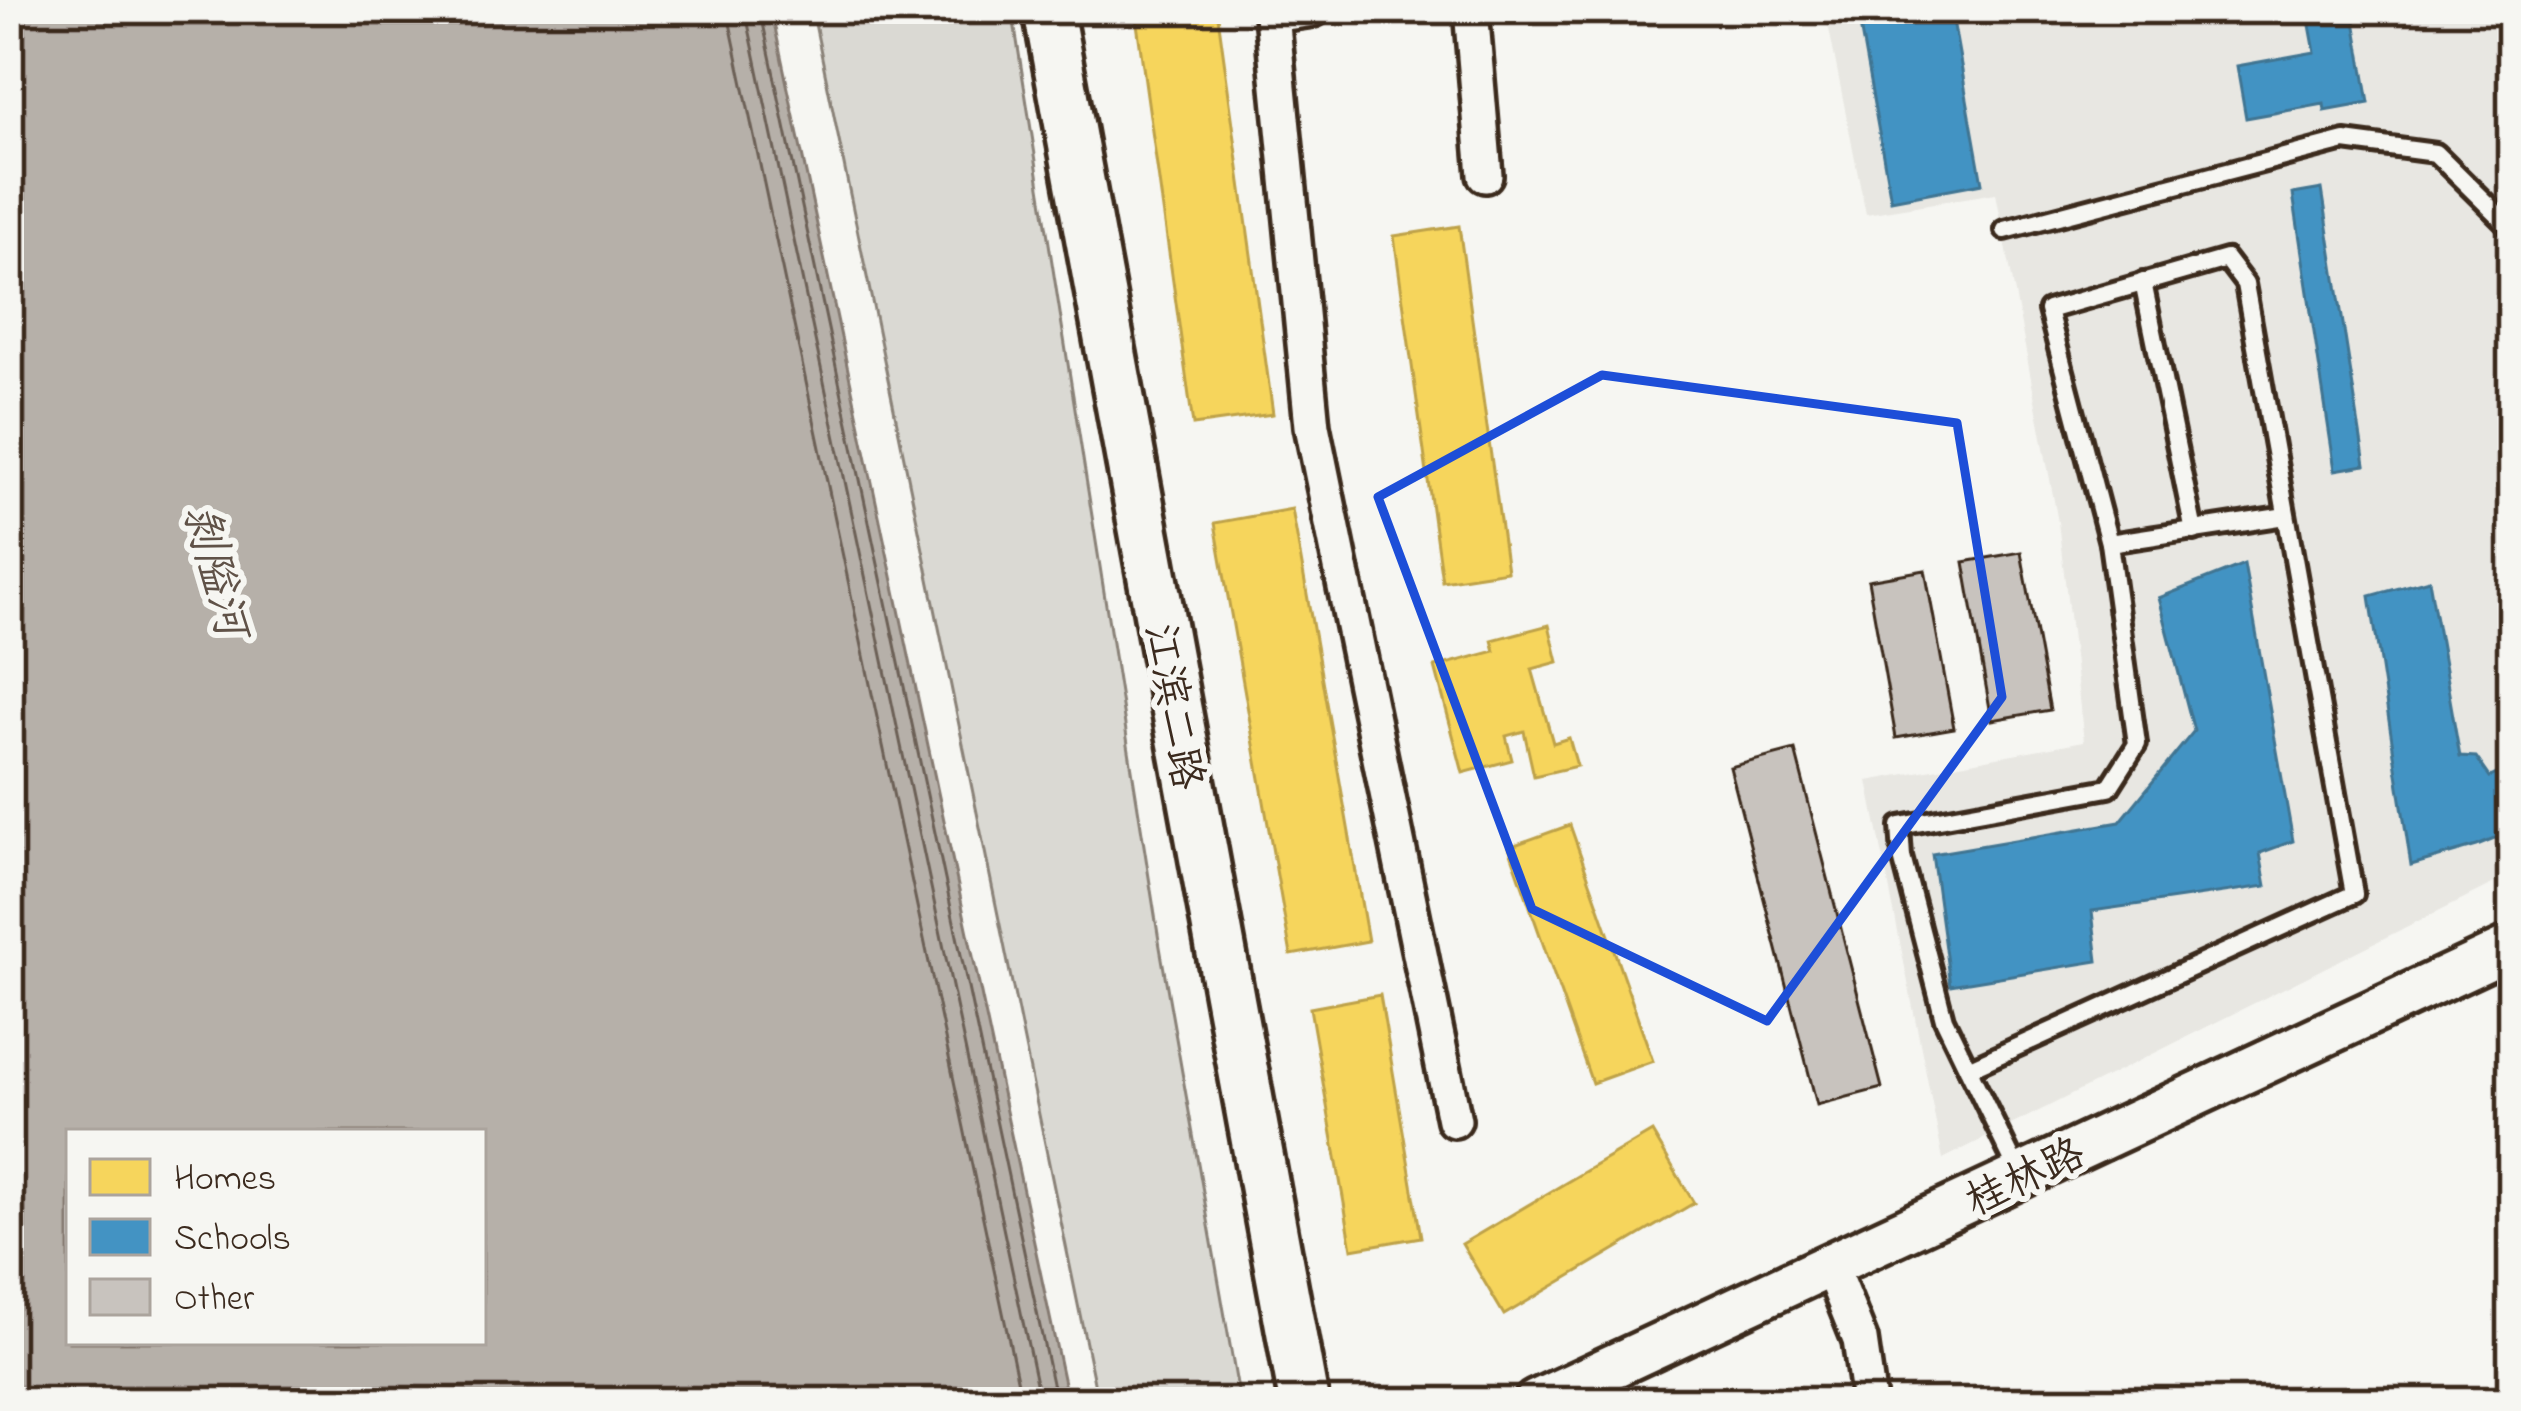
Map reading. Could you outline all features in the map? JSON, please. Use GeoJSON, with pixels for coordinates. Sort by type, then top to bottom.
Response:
{"type":"FeatureCollection","features":[{"type":"Feature","properties":{"kind":"main road","name":"江滨二路"},"geometry":{"type":"LineString","coordinates":[[1048,9],[1304,1402]]}},
{"type":"Feature","properties":{"kind":"street"},"geometry":{"type":"LineString","coordinates":[[1313,9],[1272,12],[1312,426],[1454,1120]]}},
{"type":"Feature","properties":{"kind":"street"},"geometry":{"type":"LineString","coordinates":[[1471,9],[1485,175]]}},
{"type":"Feature","properties":{"kind":"street","name":"桂林路"},"geometry":{"type":"LineString","coordinates":[[1536,1402],[2512,947]]}},
{"type":"Feature","properties":{"kind":"street"},"geometry":{"type":"LineString","coordinates":[[1830,1265],[1860,1340],[1869,1402]]}},
{"type":"Feature","properties":{"kind":"lane"},"geometry":{"type":"LineString","coordinates":[[2005,230],[2345,141],[2435,153],[2512,230]]}},
{"type":"Feature","properties":{"kind":"lane"},"geometry":{"type":"LineString","coordinates":[[1968,1069],[2354,894],[2245,284],[2226,259],[2048,310],[2109,544],[2137,744],[2109,788],[1900,826],[1903,857],[1944,1019],[1968,1069],[2020,1176]]}},
{"type":"Feature","properties":{"kind":"lane"},"geometry":{"type":"LineString","coordinates":[[2143,283],[2194,531]]}},
{"type":"Feature","properties":{"kind":"lane"},"geometry":{"type":"LineString","coordinates":[[2109,544],[2286,516]]}},
{"type":"Feature","properties":{"kind":"highlighted area"},"geometry":{"type":"Polygon","coordinates":[[[1602,375],[1957,423],[2002,697],[1767,1021],[1532,909],[1378,497],[1602,375]]]}},
{"type":"Feature","properties":{"kind":"shaded area"},"geometry":{"type":"Polygon","coordinates":[[[812,9],[1012,9],[1160,947],[1240,1402],[1098,1402],[812,9]]]}},
{"type":"Feature","properties":{"kind":"shaded area"},"geometry":{"type":"Polygon","coordinates":[[[1825,9],[2512,9],[2512,874],[1943,1159],[1868,781],[2084,741],[2058,522],[1996,193],[1866,214],[1825,9]]]}},
{"type":"Feature","properties":{"kind":"water","name":"剥隘河"},"geometry":{"type":"Polygon","coordinates":[[[9,9],[771,9],[1068,1402],[9,1402],[9,9]]]}},
{"type":"Feature","properties":{"kind":"building: Homes"},"geometry":{"type":"Polygon","coordinates":[[[1135,9],[1217,9],[1273,414],[1193,425],[1135,9]]]}},
{"type":"Feature","properties":{"kind":"building: Homes"},"geometry":{"type":"Polygon","coordinates":[[[1459,226],[1507,571],[1442,581],[1394,236],[1459,226]]]}},
{"type":"Feature","properties":{"kind":"building: Homes"},"geometry":{"type":"Polygon","coordinates":[[[1292,509],[1368,941],[1291,955],[1215,523],[1292,509]]]}},
{"type":"Feature","properties":{"kind":"building: Homes"},"geometry":{"type":"Polygon","coordinates":[[[1549,625],[1558,662],[1532,669],[1553,743],[1569,738],[1577,766],[1534,776],[1524,731],[1506,736],[1512,760],[1463,773],[1435,667],[1495,651],[1492,640],[1549,625]]]}},
{"type":"Feature","properties":{"kind":"building: Homes"},"geometry":{"type":"Polygon","coordinates":[[[1570,825],[1653,1061],[1592,1083],[1509,847],[1570,825]]]}},
{"type":"Feature","properties":{"kind":"building: Homes"},"geometry":{"type":"Polygon","coordinates":[[[1380,995],[1421,1237],[1352,1249],[1310,1008],[1380,995]]]}},
{"type":"Feature","properties":{"kind":"building: Homes"},"geometry":{"type":"Polygon","coordinates":[[[1652,1132],[1694,1203],[1504,1315],[1462,1244],[1652,1132]]]}},
{"type":"Feature","properties":{"kind":"building: Schools"},"geometry":{"type":"Polygon","coordinates":[[[1857,9],[1951,9],[1982,183],[1891,200],[1857,9]]]}},
{"type":"Feature","properties":{"kind":"building: Schools"},"geometry":{"type":"Polygon","coordinates":[[[2307,9],[2353,9],[2369,103],[2325,111],[2324,104],[2246,118],[2237,66],[2315,52],[2307,9]]]}},
{"type":"Feature","properties":{"kind":"building: Schools"},"geometry":{"type":"Polygon","coordinates":[[[2322,189],[2365,465],[2335,470],[2293,194],[2322,189]]]}},
{"type":"Feature","properties":{"kind":"building: Schools"},"geometry":{"type":"Polygon","coordinates":[[[2244,564],[2293,841],[2260,853],[2266,886],[2092,911],[2098,961],[1950,985],[1932,854],[2120,822],[2194,731],[2159,598],[2244,564]]]}},
{"type":"Feature","properties":{"kind":"building: Schools"},"geometry":{"type":"Polygon","coordinates":[[[2429,580],[2460,756],[2476,757],[2490,777],[2512,767],[2512,832],[2411,865],[2370,596],[2429,580]]]}},
{"type":"Feature","properties":{"kind":"building: Other"},"geometry":{"type":"Polygon","coordinates":[[[2021,552],[2050,710],[1992,720],[1964,562],[2021,552]]]}},
{"type":"Feature","properties":{"kind":"building: Other"},"geometry":{"type":"Polygon","coordinates":[[[1925,570],[1954,728],[1896,738],[1868,580],[1925,570]]]}},
{"type":"Feature","properties":{"kind":"building: Other"},"geometry":{"type":"Polygon","coordinates":[[[1795,750],[1882,1088],[1817,1105],[1730,767],[1795,750]]]}}]}
